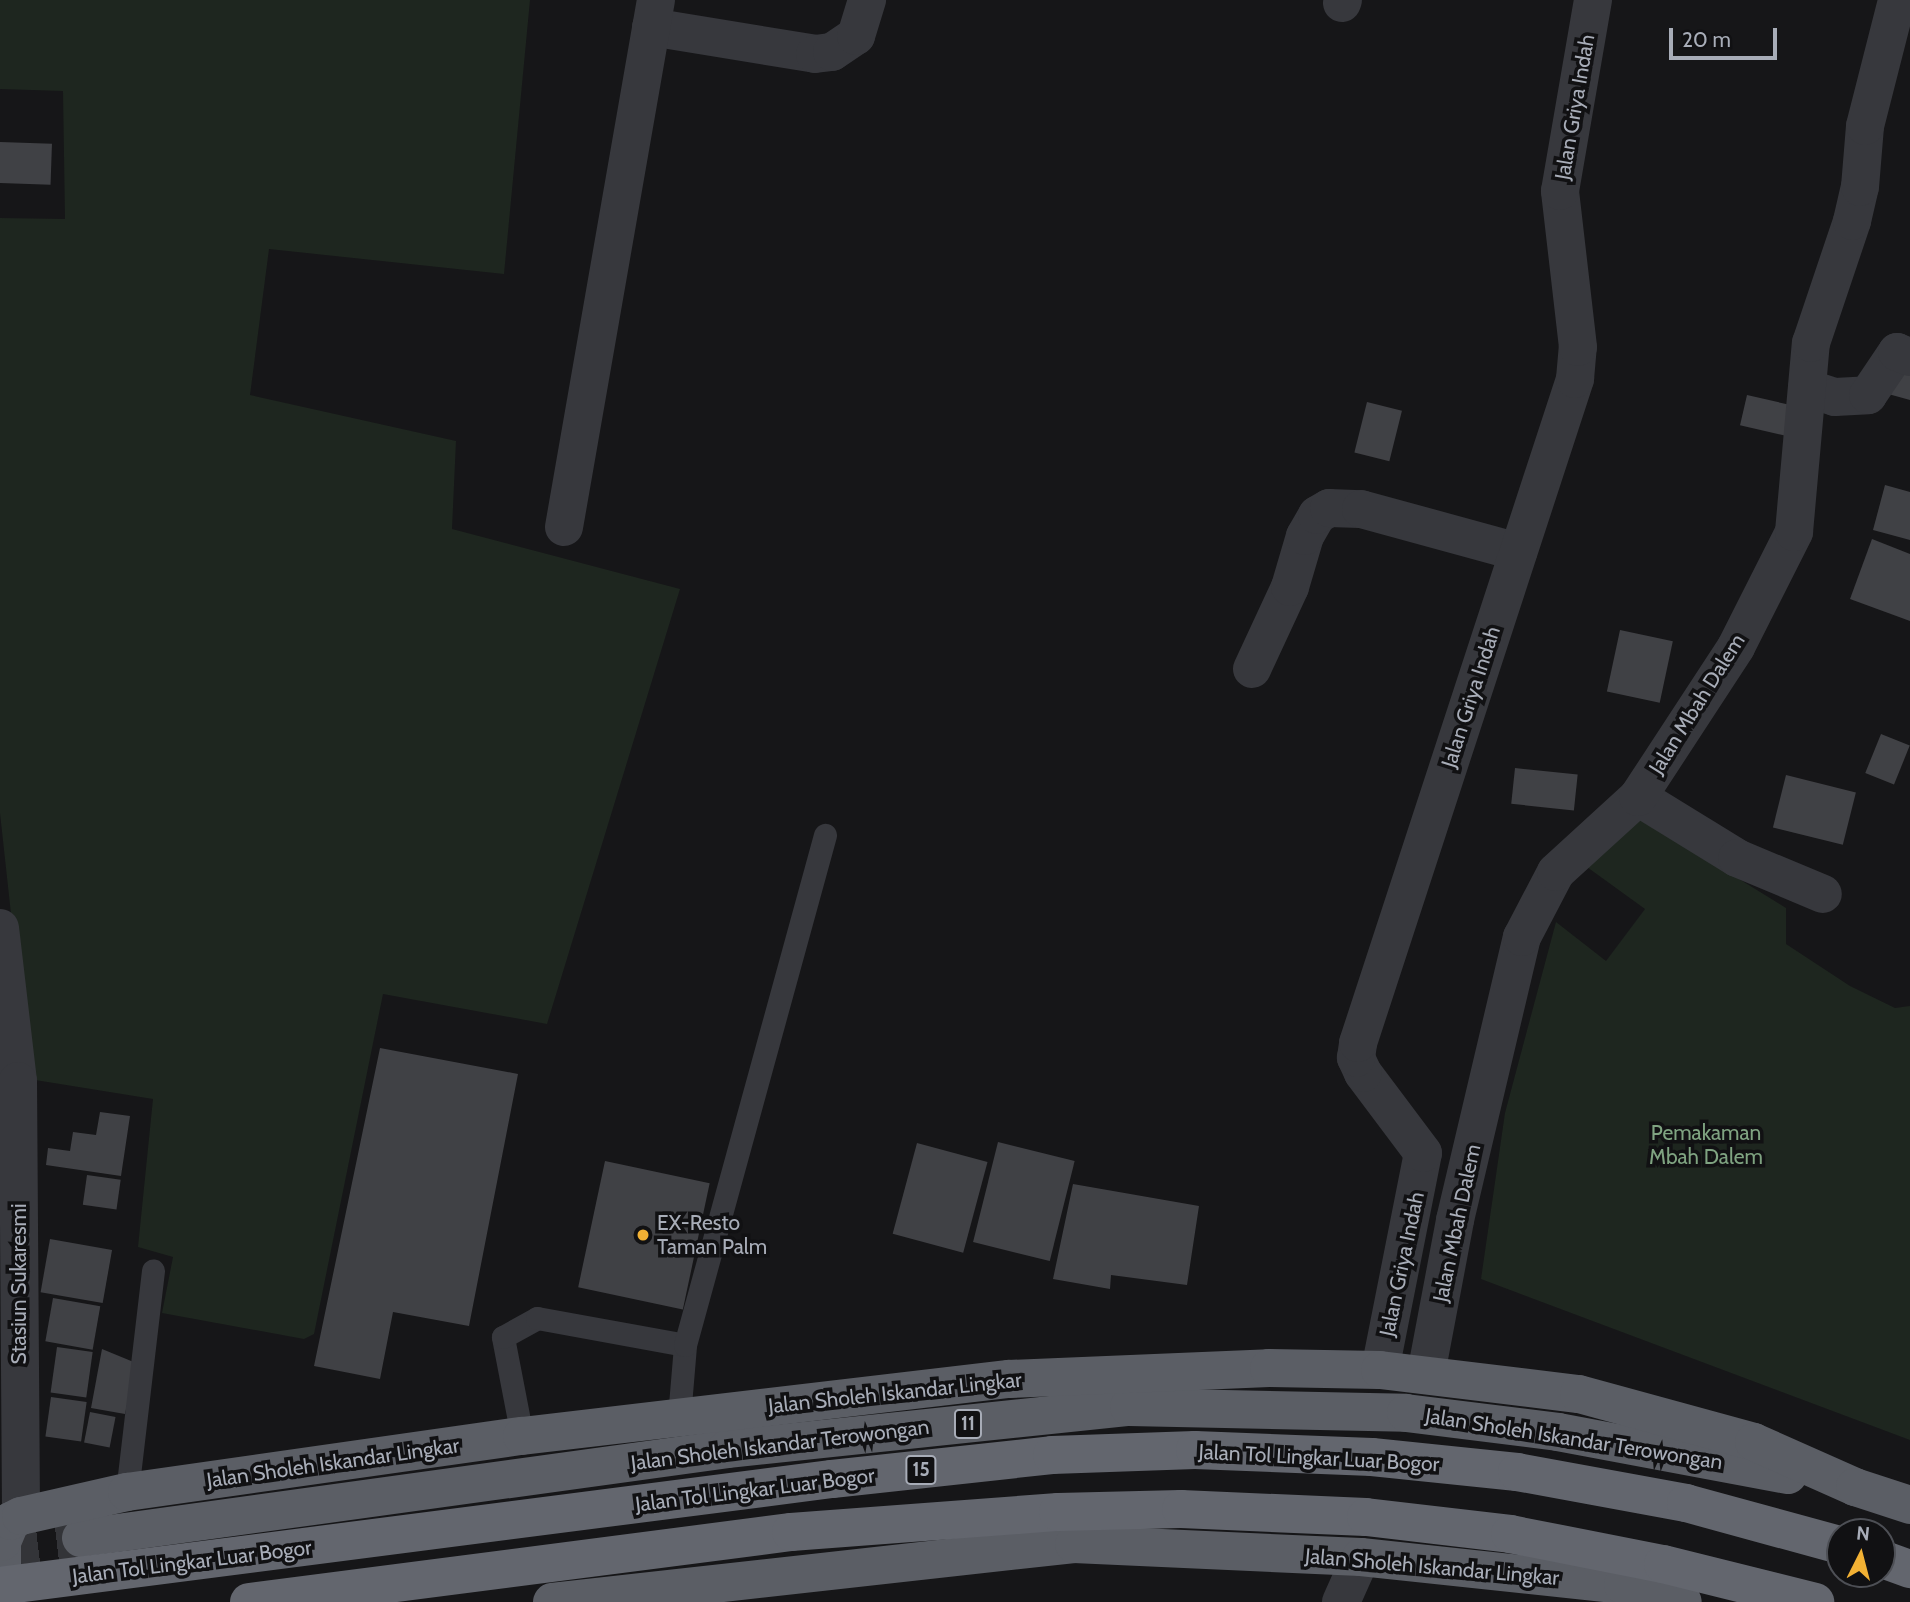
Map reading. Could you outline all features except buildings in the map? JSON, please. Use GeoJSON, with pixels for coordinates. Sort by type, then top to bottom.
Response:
{"type":"FeatureCollection","features":[{"type":"Feature","properties":{"kind":"highway","name":"Jalan Sholeh Iskandar Lingkar"},"geometry":{"type":"LineString","coordinates":[[21,1516],[127,1492],[522,1436],[679,1417],[1009,1380],[1269,1368],[1380,1370],[1579,1394],[1754,1442],[1855,1487]]}},
{"type":"Feature","properties":{"kind":"highway","name":"Jalan Sholeh Iskandar Terowongan"},"geometry":{"type":"LineString","coordinates":[[81,1538],[727,1449],[1129,1407],[1405,1413],[1558,1432],[1855,1487]]}},
{"type":"Feature","properties":{"kind":"highway","name":"Jalan Tol Lingkar Luar Bogor"},"geometry":{"type":"LineString","coordinates":[[0,1586],[832,1479],[1052,1455],[1195,1450],[1373,1457],[1517,1472],[1686,1503],[1826,1541]]}},
{"type":"Feature","properties":{"kind":"highway","name":"11"},"geometry":{"type":"LineString","coordinates":[[1855,1487],[1910,1505]]}},
{"type":"Feature","properties":{"kind":"highway"},"geometry":{"type":"LineString","coordinates":[[309,1602],[1122,1495],[1427,1510],[1751,1570],[1813,1602]]}},
{"type":"Feature","properties":{"kind":"highway"},"geometry":{"type":"LineString","coordinates":[[249,1602],[791,1532],[1058,1512],[1181,1509],[1366,1517],[1510,1534],[1663,1564],[1813,1602]]}},
{"type":"Feature","properties":{"kind":"highway"},"geometry":{"type":"LineString","coordinates":[[2,1602],[2,1542],[10,1521],[21,1516]]}},
{"type":"Feature","properties":{"kind":"highway","name":"Jalan Sholeh Iskandar Lingkar"},"geometry":{"type":"LineString","coordinates":[[552,1602],[710,1592],[1074,1544],[1361,1557],[1623,1585],[1683,1602]]}},
{"type":"Feature","properties":{"kind":"street"},"geometry":{"type":"LineString","coordinates":[[564,527],[654,13],[814,54],[832,52],[856,36],[867,0]]}},
{"type":"Feature","properties":{"kind":"street","name":"Jalan Griya Indah"},"geometry":{"type":"LineString","coordinates":[[1380,1370],[1423,1153],[1363,1073],[1356,1058],[1358,1043],[1574,379],[1578,346],[1560,191],[1593,0]]}},
{"type":"Feature","properties":{"kind":"street","name":"Jalan Mbah Dalem"},"geometry":{"type":"LineString","coordinates":[[1426,1374],[1455,1220],[1522,937],[1556,873],[1638,797],[1736,647],[1794,532],[1811,343],[1860,187],[1865,127],[1897,0]]}},
{"type":"Feature","properties":{"kind":"street"},"geometry":{"type":"LineString","coordinates":[[1807,388],[1835,397],[1868,395],[1896,352],[1910,357]]}},
{"type":"Feature","properties":{"kind":"street"},"geometry":{"type":"LineString","coordinates":[[1252,669],[1290,587],[1306,536],[1317,515],[1329,508],[1362,509],[1518,552]]}},
{"type":"Feature","properties":{"kind":"street"},"geometry":{"type":"LineString","coordinates":[[1638,797],[1737,858],[1823,894]]}},
{"type":"Feature","properties":{"kind":"street","name":"Stasiun Sukaresmi"},"geometry":{"type":"LineString","coordinates":[[0,928],[18,1081],[21,1516]]}},
{"type":"Feature","properties":{"kind":"street"},"geometry":{"type":"LineString","coordinates":[[1341,1602],[1361,1557]]}},
{"type":"Feature","properties":{"kind":"lane"},"geometry":{"type":"LineString","coordinates":[[679,1417],[685,1346],[825,835]]}},
{"type":"Feature","properties":{"kind":"lane"},"geometry":{"type":"LineString","coordinates":[[127,1492],[153,1271]]}},
{"type":"Feature","properties":{"kind":"lane"},"geometry":{"type":"LineString","coordinates":[[522,1436],[503,1337],[537,1318],[685,1346]]}},
{"type":"Feature","properties":{"kind":"green space"},"geometry":{"type":"Polygon","coordinates":[[[0,0],[530,0],[504,274],[269,249],[250,395],[456,441],[452,529],[680,589],[547,1024],[383,994],[314,1334],[304,1339],[162,1313],[173,1257],[138,1247],[153,1099],[29,1079],[0,813],[0,218],[65,219],[63,91],[0,89],[0,0]]]}},
{"type":"Feature","properties":{"kind":"green space","name":"Pemakaman Mbah Dalem"},"geometry":{"type":"Polygon","coordinates":[[[1640,818],[1786,908],[1786,944],[1850,986],[1895,1008],[1910,1006],[1910,1440],[1481,1279],[1505,1113],[1556,922],[1606,961],[1645,909],[1587,867],[1640,818]]]}},
{"type":"Feature","properties":{"kind":"tunnel"},"geometry":{"type":"LineString","coordinates":[[0,1548],[81,1538]]}},
{"type":"Feature","properties":{"kind":"place","name":"EX-Resto Taman Palm"},"geometry":{"type":"Point","coordinates":[643,1235]}}]}
